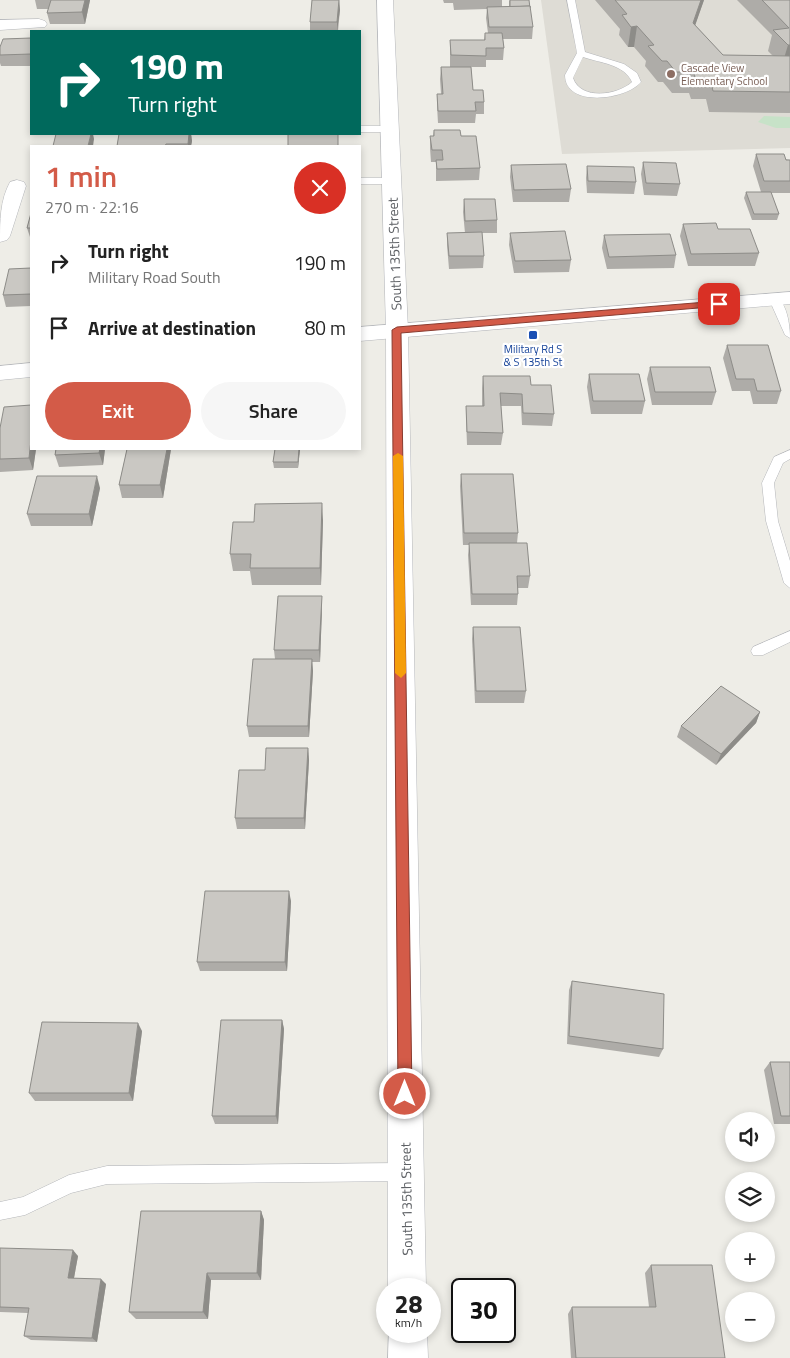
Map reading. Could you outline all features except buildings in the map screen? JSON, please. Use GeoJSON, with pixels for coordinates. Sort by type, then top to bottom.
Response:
{"type":"FeatureCollection","features":[{"type":"Feature","properties":{"kind":"street","name":"South 135th Street"},"geometry":{"type":"LineString","coordinates":[[386,0],[397,330],[408,1278]]}},
{"type":"Feature","properties":{"kind":"street"},"geometry":{"type":"LineString","coordinates":[[0,25],[39,24]]}},
{"type":"Feature","properties":{"kind":"street"},"geometry":{"type":"LineString","coordinates":[[0,236],[17,186]]}},
{"type":"Feature","properties":{"kind":"street"},"geometry":{"type":"LineString","coordinates":[[361,334],[782,299]]}},
{"type":"Feature","properties":{"kind":"street"},"geometry":{"type":"LineString","coordinates":[[0,373],[30,370]]}},
{"type":"Feature","properties":{"kind":"street"},"geometry":{"type":"LineString","coordinates":[[408,1343],[408,1358]]}},
{"type":"Feature","properties":{"kind":"lane"},"geometry":{"type":"LineString","coordinates":[[571,0],[581,53],[568,75],[569,82],[576,88],[598,96],[612,96],[633,88],[637,82],[635,76],[629,70],[590,58],[581,53]]}},
{"type":"Feature","properties":{"kind":"lane"},"geometry":{"type":"LineString","coordinates":[[361,129],[389,129]]}},
{"type":"Feature","properties":{"kind":"lane"},"geometry":{"type":"LineString","coordinates":[[361,181],[391,181]]}},
{"type":"Feature","properties":{"kind":"lane"},"geometry":{"type":"LineString","coordinates":[[782,299],[790,335]]}},
{"type":"Feature","properties":{"kind":"lane"},"geometry":{"type":"LineString","coordinates":[[790,454],[778,460],[768,483],[772,521],[790,583]]}},
{"type":"Feature","properties":{"kind":"lane"},"geometry":{"type":"LineString","coordinates":[[758,652],[790,636]]}},
{"type":"Feature","properties":{"kind":"lane"},"geometry":{"type":"LineString","coordinates":[[0,1211],[25,1206],[69,1184],[107,1176],[406,1172]]}},
{"type":"Feature","properties":{"kind":"shaded area","name":"Cascade View Elementary School"},"geometry":{"type":"Polygon","coordinates":[[[541,0],[790,0],[790,148],[562,154],[541,0]]]}},
{"type":"Feature","properties":{"kind":"green space"},"geometry":{"type":"Polygon","coordinates":[[[764,116],[790,117],[790,128],[776,128],[758,122],[764,116]]]}},
{"type":"Feature","properties":{"kind":"slow traffic"},"geometry":{"type":"LineString","coordinates":[[398,456],[401,673]]}},
{"type":"Feature","properties":{"kind":"place","name":"Cascade View Elementary School"},"geometry":{"type":"Point","coordinates":[671,74]}},
{"type":"Feature","properties":{"kind":"place","name":"Military Rd S & S 135th St"},"geometry":{"type":"Point","coordinates":[533,335]}},
{"type":"Feature","properties":{"kind":"route"},"geometry":{"type":"LineString","coordinates":[[405,1094],[397,330],[719,304]]}}]}
